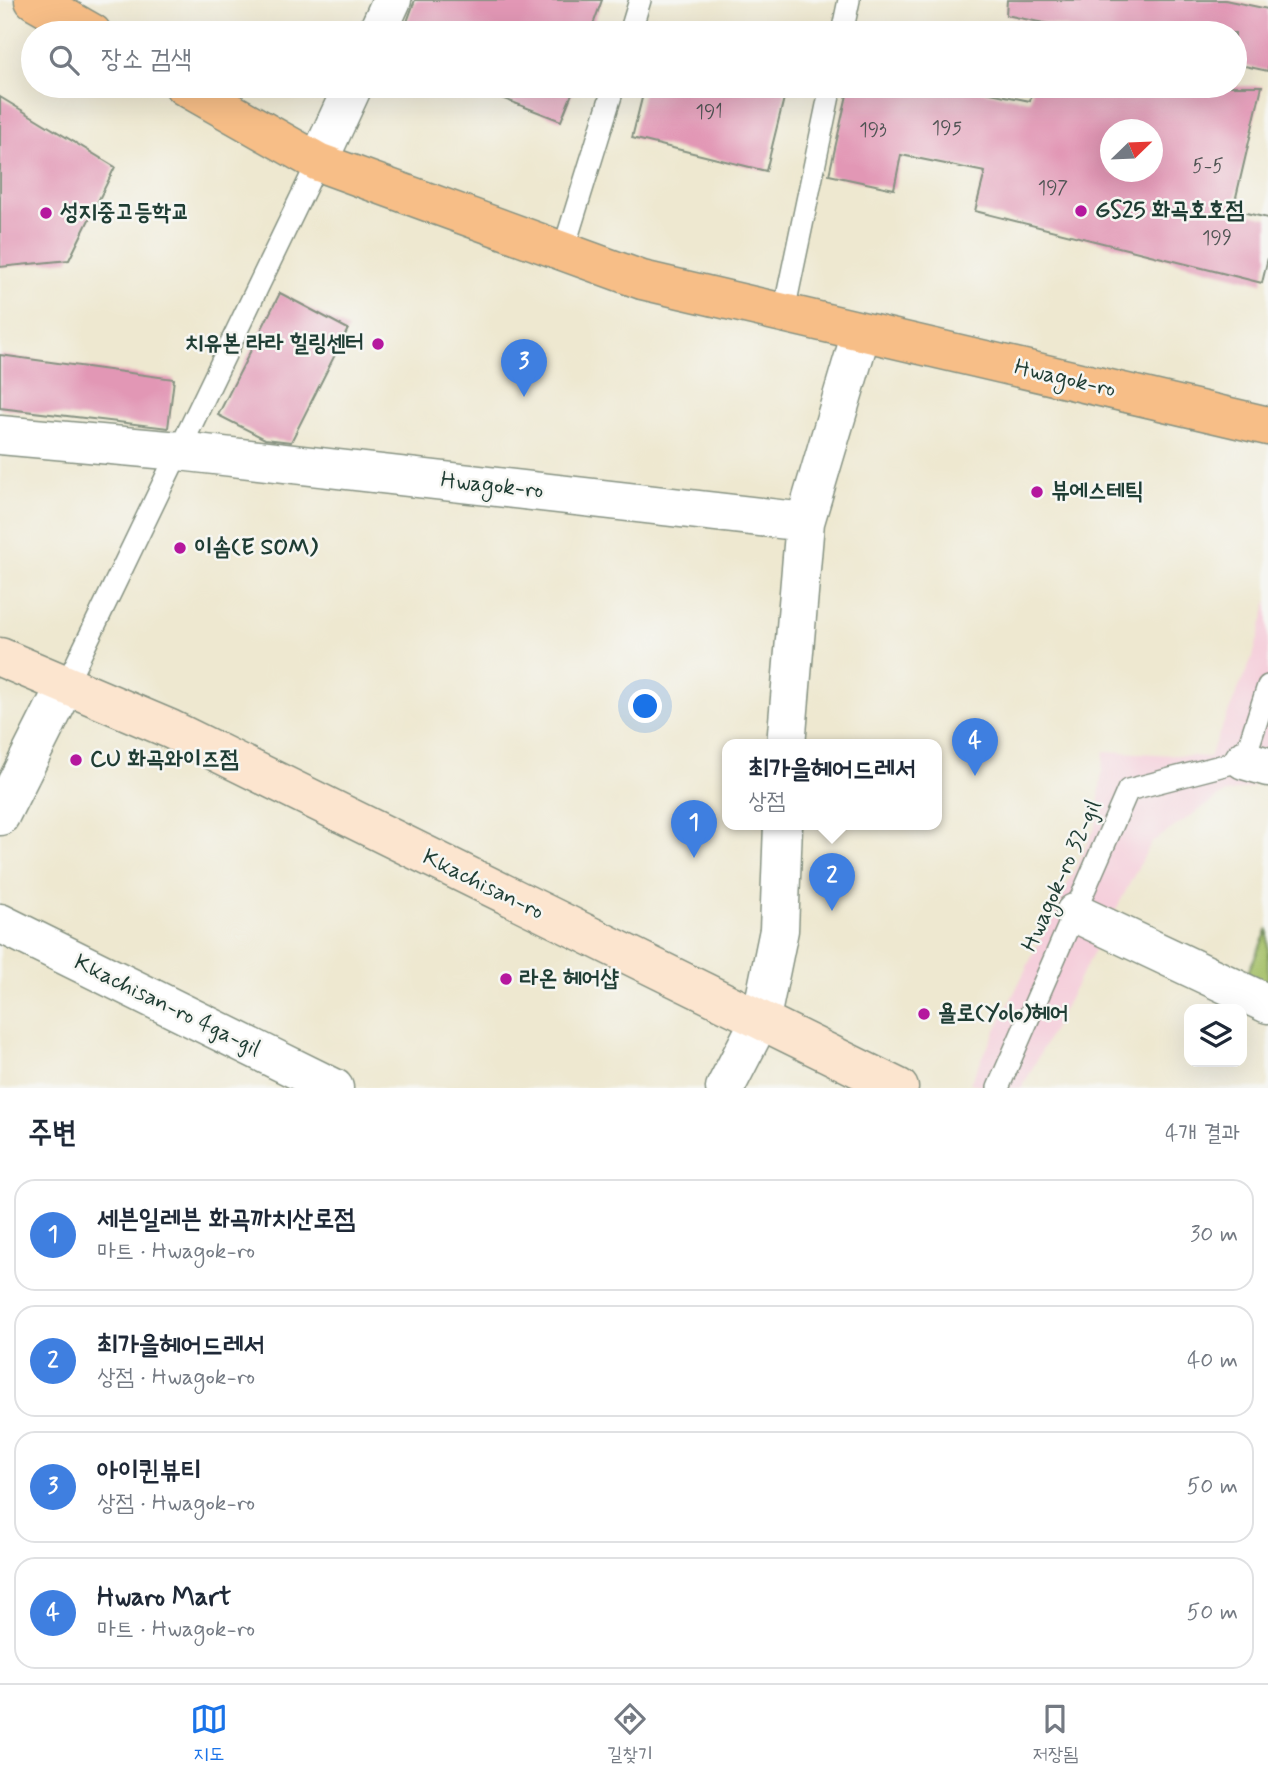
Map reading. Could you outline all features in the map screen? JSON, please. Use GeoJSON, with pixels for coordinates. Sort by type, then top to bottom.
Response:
{"type":"FeatureCollection","features":[{"type":"Feature","properties":{"kind":"main road"},"geometry":{"type":"LineString","coordinates":[[34,0],[71,21]]}},
{"type":"Feature","properties":{"kind":"main road","name":"Hwagok-ro"},"geometry":{"type":"LineString","coordinates":[[205,98],[318,162],[642,279],[784,311],[861,333],[1268,426]]}},
{"type":"Feature","properties":{"kind":"street"},"geometry":{"type":"LineString","coordinates":[[382,21],[392,0]]}},
{"type":"Feature","properties":{"kind":"street"},"geometry":{"type":"LineString","coordinates":[[318,162],[347,98]]}},
{"type":"Feature","properties":{"kind":"street"},"geometry":{"type":"LineString","coordinates":[[787,739],[805,522],[861,333]]}},
{"type":"Feature","properties":{"kind":"street","name":"Hwagok-ro"},"geometry":{"type":"LineString","coordinates":[[0,436],[179,451],[805,522]]}},
{"type":"Feature","properties":{"kind":"street","name":"Kkachisan-ro"},"geometry":{"type":"LineString","coordinates":[[0,657],[170,729],[899,1088]]}},
{"type":"Feature","properties":{"kind":"street"},"geometry":{"type":"LineString","coordinates":[[0,816],[66,685]]}},
{"type":"Feature","properties":{"kind":"street"},"geometry":{"type":"LineString","coordinates":[[726,1088],[761,1018],[779,930],[783,830]]}},
{"type":"Feature","properties":{"kind":"street"},"geometry":{"type":"LineString","coordinates":[[1075,913],[1254,998]]}},
{"type":"Feature","properties":{"kind":"street","name":"Kkachisan-ro 4ga-gil"},"geometry":{"type":"LineString","coordinates":[[0,923],[334,1088]]}},
{"type":"Feature","properties":{"kind":"lane"},"geometry":{"type":"LineString","coordinates":[[634,21],[640,0]]}},
{"type":"Feature","properties":{"kind":"lane"},"geometry":{"type":"LineString","coordinates":[[845,21],[849,0]]}},
{"type":"Feature","properties":{"kind":"lane"},"geometry":{"type":"LineString","coordinates":[[563,251],[610,98]]}},
{"type":"Feature","properties":{"kind":"lane"},"geometry":{"type":"LineString","coordinates":[[784,311],[828,98]]}},
{"type":"Feature","properties":{"kind":"lane"},"geometry":{"type":"LineString","coordinates":[[66,685],[318,162]]}},
{"type":"Feature","properties":{"kind":"lane","name":"Hwagok-ro 32-gil"},"geometry":{"type":"LineString","coordinates":[[998,1088],[1128,790],[1256,764],[1268,686]]}},
{"type":"Feature","properties":{"kind":"shaded area"},"geometry":{"type":"Polygon","coordinates":[[[1268,600],[1268,749],[1252,787],[1223,794],[1151,843],[1022,1088],[987,1088],[970,1083],[1096,826],[1104,751],[1209,757],[1254,653],[1268,600]]]}},
{"type":"Feature","properties":{"kind":"green space"},"geometry":{"type":"Polygon","coordinates":[[[1268,929],[1268,987],[1246,976],[1268,929]]]}},
{"type":"Feature","properties":{"kind":"building"},"geometry":{"type":"Polygon","coordinates":[[[415,0],[602,0],[594,21],[407,21],[415,0]]]}},
{"type":"Feature","properties":{"kind":"building"},"geometry":{"type":"Polygon","coordinates":[[[1007,0],[1225,0],[1268,9],[1268,71],[1247,67],[1247,21],[1035,21],[1006,15],[1007,0]]]}},
{"type":"Feature","properties":{"kind":"building"},"geometry":{"type":"Polygon","coordinates":[[[1247,86],[1262,86],[1233,210],[1268,218],[1268,258],[1262,283],[975,211],[985,172],[901,155],[894,189],[829,175],[846,98],[1015,98],[1030,101],[1031,98],[1247,98],[1247,86]]]}},
{"type":"Feature","properties":{"kind":"building","name":"성지중고등학교"},"geometry":{"type":"Polygon","coordinates":[[[0,97],[115,167],[69,260],[0,267],[0,97]]]}},
{"type":"Feature","properties":{"kind":"building"},"geometry":{"type":"Polygon","coordinates":[[[502,98],[570,98],[561,121],[502,98]]]}},
{"type":"Feature","properties":{"kind":"building"},"geometry":{"type":"Polygon","coordinates":[[[642,98],[784,98],[766,171],[632,138],[642,98]]]}},
{"type":"Feature","properties":{"kind":"building"},"geometry":{"type":"Polygon","coordinates":[[[280,293],[348,329],[291,442],[265,439],[218,415],[280,293]]]}},
{"type":"Feature","properties":{"kind":"building"},"geometry":{"type":"Polygon","coordinates":[[[0,355],[174,379],[168,428],[0,408],[0,355]]]}},
{"type":"Feature","properties":{"kind":"place","name":"GS25 화곡호호점"},"geometry":{"type":"Point","coordinates":[1081,211]}},
{"type":"Feature","properties":{"kind":"place","name":"성지중고등학교"},"geometry":{"type":"Point","coordinates":[46,213]}},
{"type":"Feature","properties":{"kind":"place","name":"치유본 라라 힐링센터"},"geometry":{"type":"Point","coordinates":[378,344]}},
{"type":"Feature","properties":{"kind":"place","name":"아이퀸뷰티"},"geometry":{"type":"Point","coordinates":[524,397]}},
{"type":"Feature","properties":{"kind":"place","name":"뷰에스테틱"},"geometry":{"type":"Point","coordinates":[1037,492]}},
{"type":"Feature","properties":{"kind":"place","name":"이솜(E SOM)"},"geometry":{"type":"Point","coordinates":[180,548]}},
{"type":"Feature","properties":{"kind":"place","name":"CU 화곡와이즈점"},"geometry":{"type":"Point","coordinates":[76,760]}},
{"type":"Feature","properties":{"kind":"place","name":"Hwaro Mart"},"geometry":{"type":"Point","coordinates":[975,776]}},
{"type":"Feature","properties":{"kind":"place","name":"세븐일레븐 화곡까치산로점"},"geometry":{"type":"Point","coordinates":[694,858]}},
{"type":"Feature","properties":{"kind":"place","name":"최가을헤어드레서"},"geometry":{"type":"Point","coordinates":[832,911]}},
{"type":"Feature","properties":{"kind":"place","name":"라온 헤어샵"},"geometry":{"type":"Point","coordinates":[506,979]}},
{"type":"Feature","properties":{"kind":"place","name":"욜로(Yolo)헤어"},"geometry":{"type":"Point","coordinates":[924,1014]}}]}
